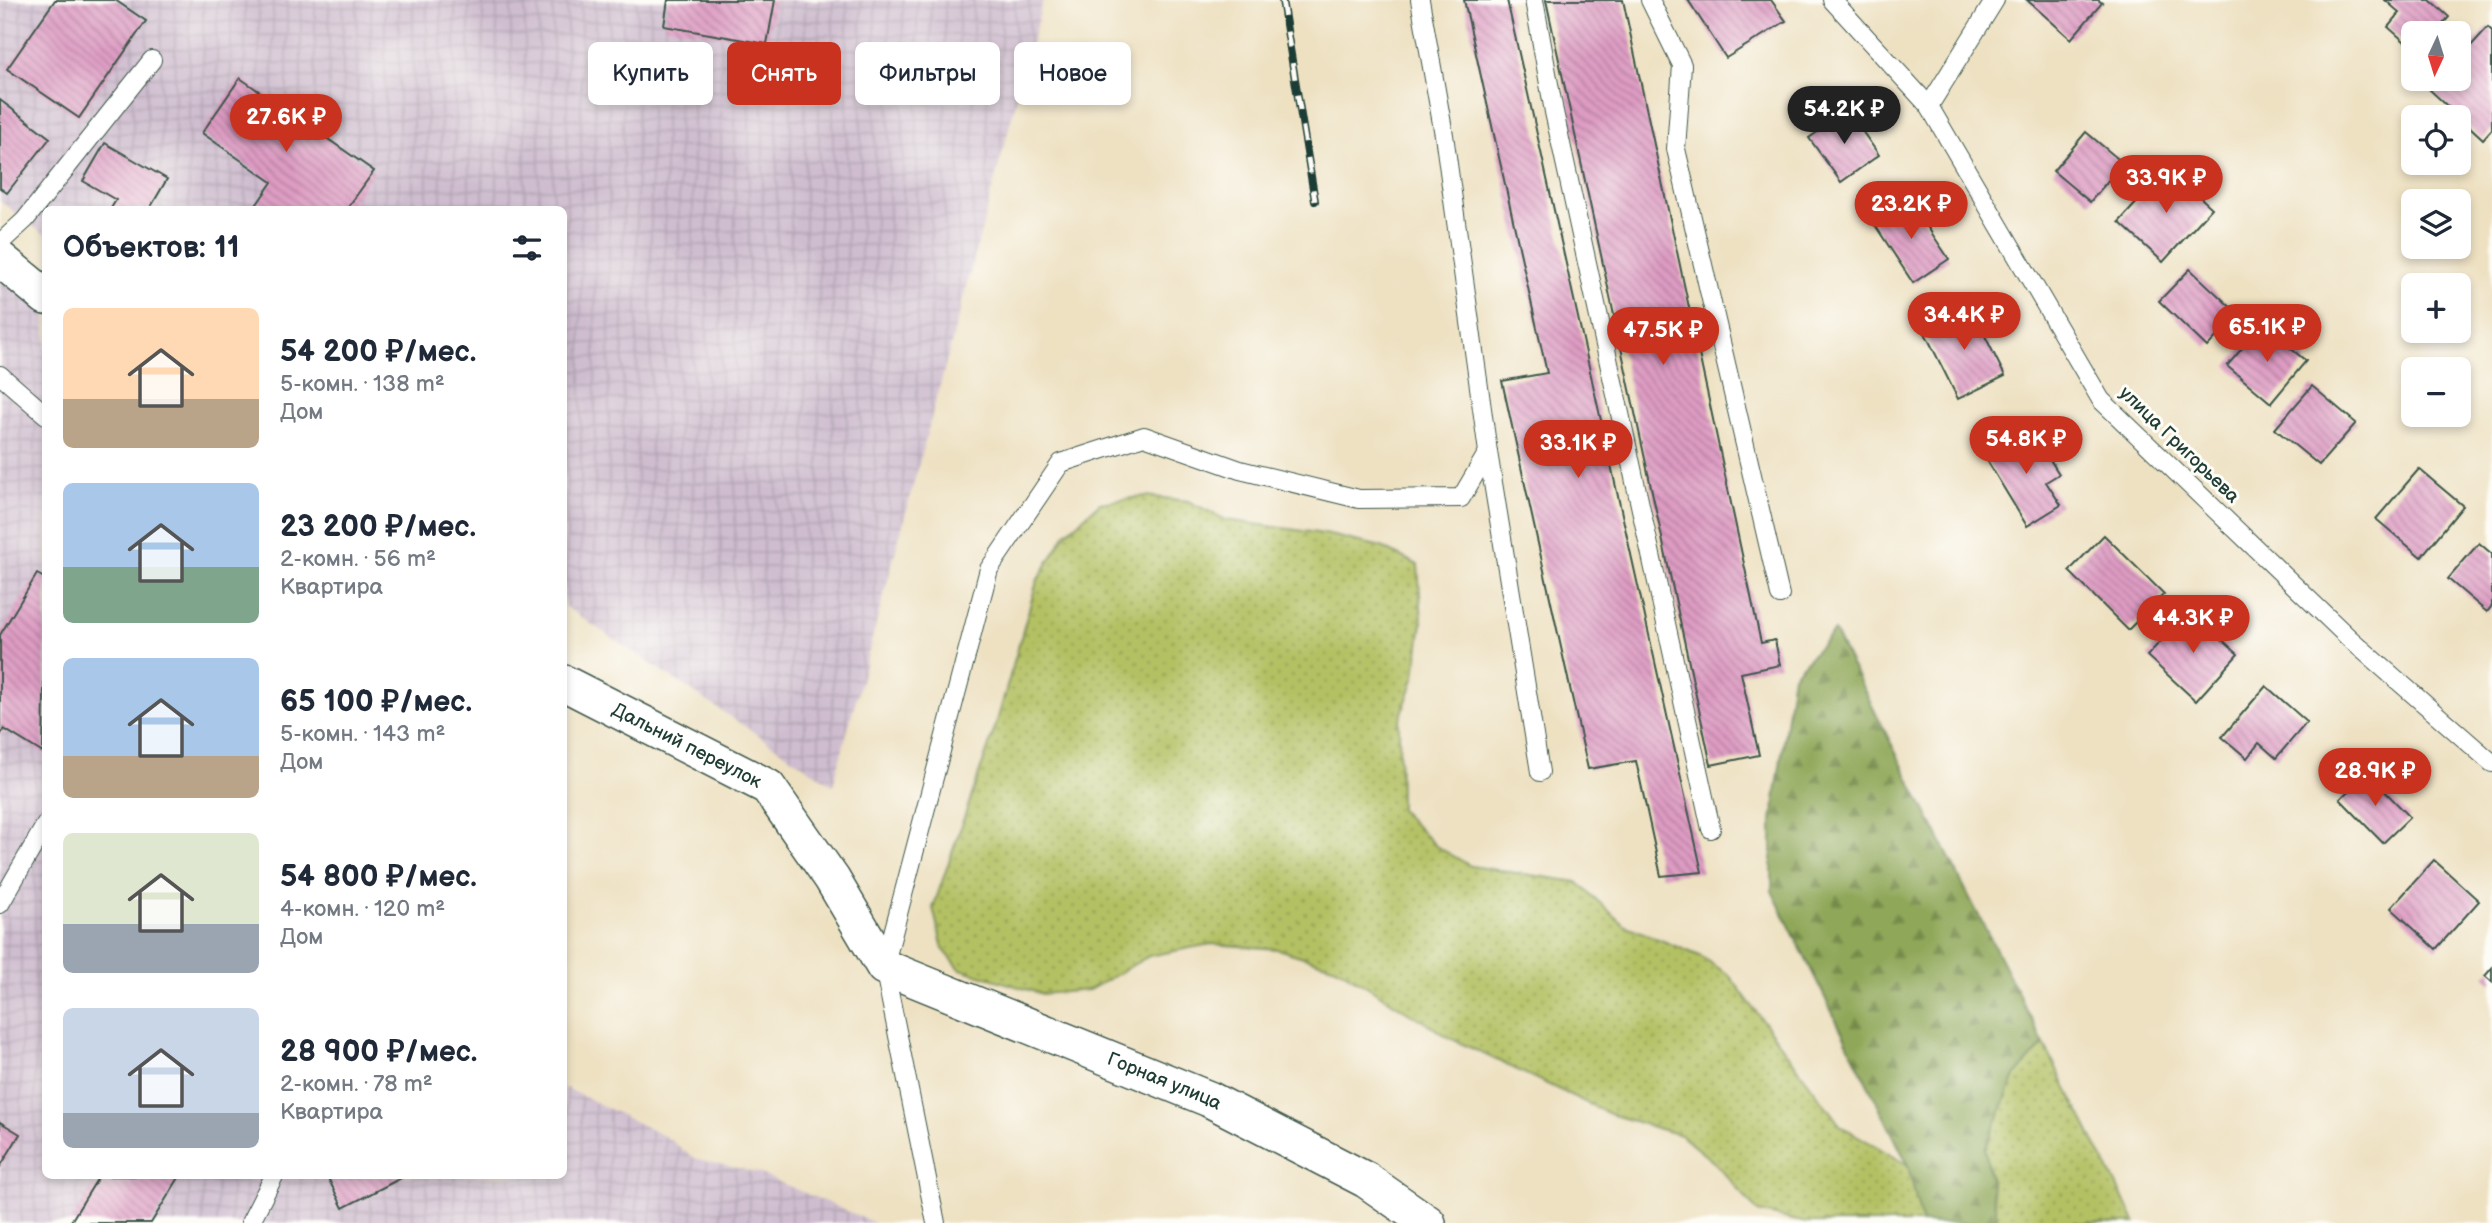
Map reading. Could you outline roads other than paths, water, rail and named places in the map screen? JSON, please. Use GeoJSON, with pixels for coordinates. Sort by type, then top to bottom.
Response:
{"type":"FeatureCollection","features":[{"type":"Feature","properties":{"kind":"street"},"geometry":{"type":"LineString","coordinates":[[0,259],[42,294]]}},
{"type":"Feature","properties":{"kind":"street","name":"Дальний переулок"},"geometry":{"type":"LineString","coordinates":[[567,685],[768,787],[832,879],[884,967]]}},
{"type":"Feature","properties":{"kind":"street","name":"Горная улица"},"geometry":{"type":"LineString","coordinates":[[884,967],[1209,1099],[1366,1180],[1428,1223]]}},
{"type":"Feature","properties":{"kind":"lane"},"geometry":{"type":"LineString","coordinates":[[1419,0],[1444,135],[1488,452],[1540,772]]}},
{"type":"Feature","properties":{"kind":"lane"},"geometry":{"type":"LineString","coordinates":[[1534,0],[1554,112],[1711,829]]}},
{"type":"Feature","properties":{"kind":"lane"},"geometry":{"type":"LineString","coordinates":[[1650,0],[1682,65],[1676,149],[1780,594]]}},
{"type":"Feature","properties":{"kind":"lane","name":"улица Григорьева"},"geometry":{"type":"LineString","coordinates":[[1832,0],[1929,106],[2101,400],[2349,638],[2492,763]]}},
{"type":"Feature","properties":{"kind":"lane"},"geometry":{"type":"LineString","coordinates":[[1929,106],[1995,0]]}},
{"type":"Feature","properties":{"kind":"lane"},"geometry":{"type":"LineString","coordinates":[[0,243],[25,220],[152,60]]}},
{"type":"Feature","properties":{"kind":"lane"},"geometry":{"type":"LineString","coordinates":[[0,375],[42,412]]}},
{"type":"Feature","properties":{"kind":"lane"},"geometry":{"type":"LineString","coordinates":[[936,1223],[884,967],[989,569],[1061,463],[1144,436],[1240,470],[1359,499],[1461,498],[1488,452]]}},
{"type":"Feature","properties":{"kind":"lane"},"geometry":{"type":"LineString","coordinates":[[0,904],[42,831]]}},
{"type":"Feature","properties":{"kind":"lane"},"geometry":{"type":"LineString","coordinates":[[250,1223],[272,1179]]}},
{"type":"Feature","properties":{"kind":"railway"},"geometry":{"type":"LineString","coordinates":[[1282,0],[1315,201]]}}]}
